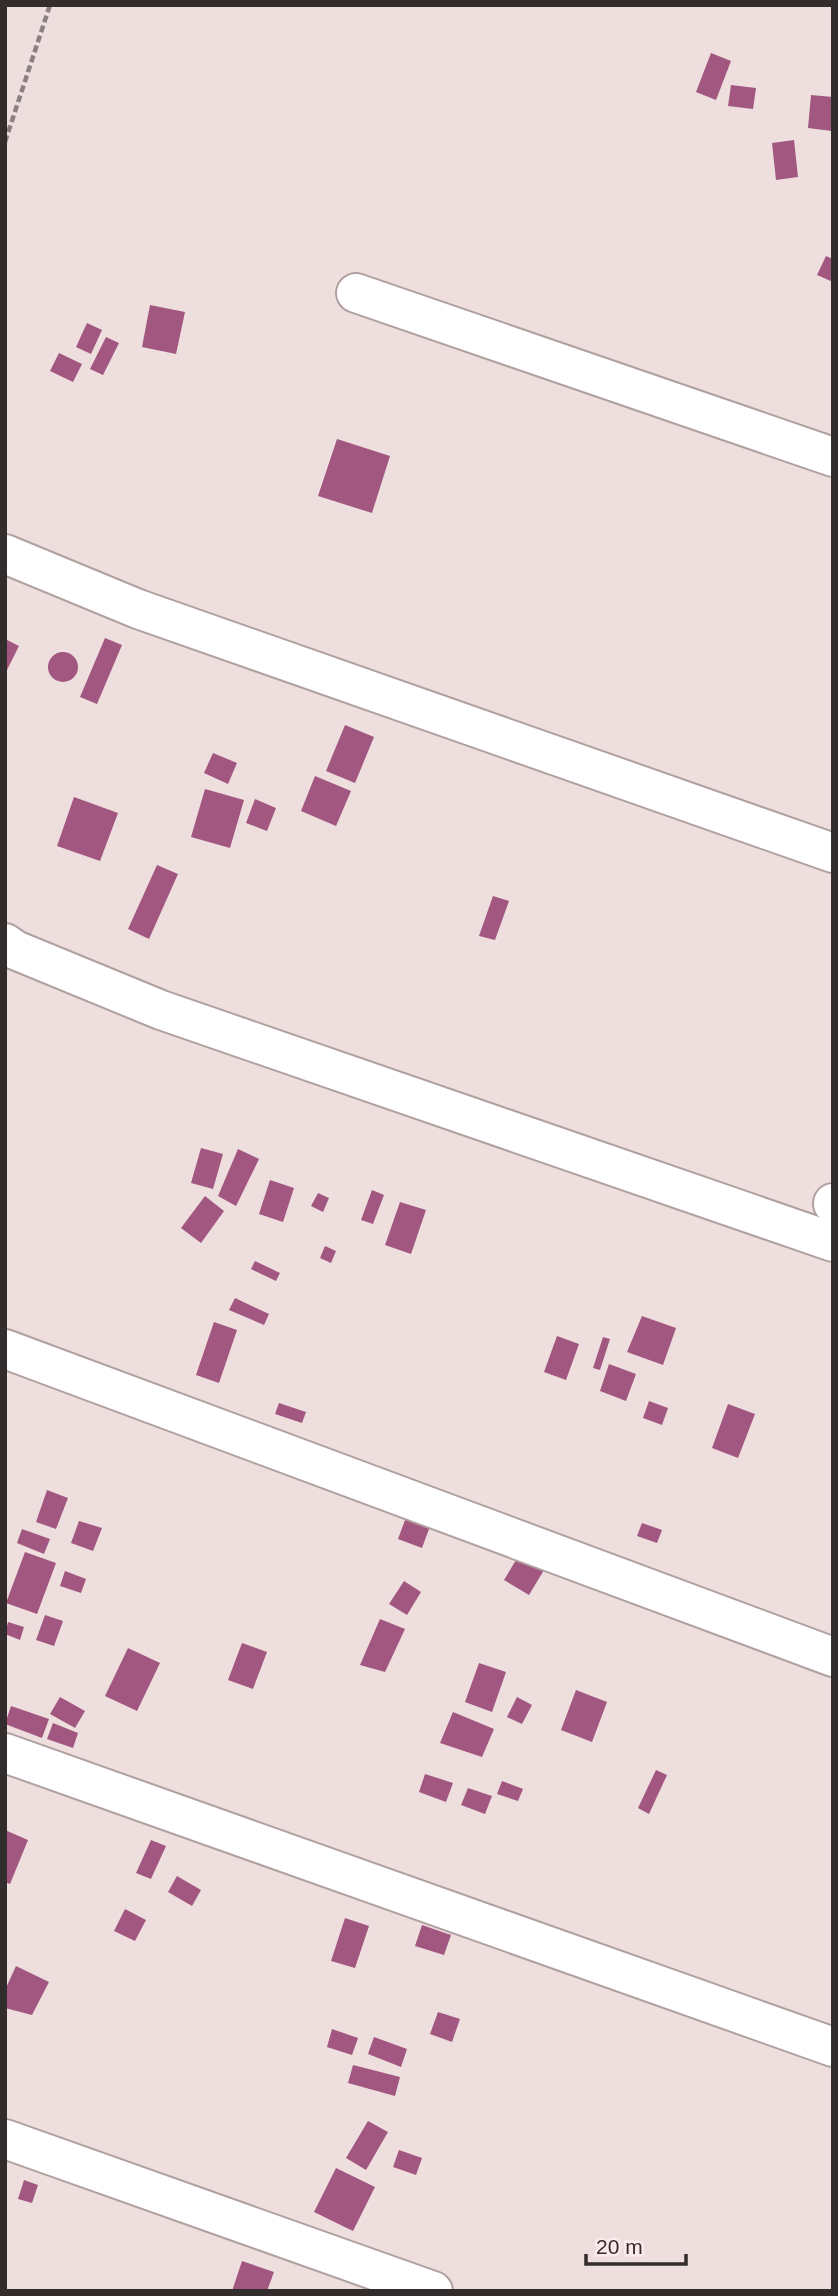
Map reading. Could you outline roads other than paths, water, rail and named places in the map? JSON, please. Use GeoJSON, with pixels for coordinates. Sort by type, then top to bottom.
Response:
{"type":"FeatureCollection","features":[{"type":"Feature","properties":{"kind":"street"},"geometry":{"type":"LineString","coordinates":[[356,293],[833,457]]}},
{"type":"Feature","properties":{"kind":"street"},"geometry":{"type":"LineString","coordinates":[[5,554],[138,609],[833,853]]}},
{"type":"Feature","properties":{"kind":"street"},"geometry":{"type":"LineString","coordinates":[[5,943],[15,950],[161,1010],[833,1242]]}},
{"type":"Feature","properties":{"kind":"street"},"geometry":{"type":"LineString","coordinates":[[5,1349],[833,1657]]}},
{"type":"Feature","properties":{"kind":"street"},"geometry":{"type":"LineString","coordinates":[[5,1754],[833,2047]]}},
{"type":"Feature","properties":{"kind":"street"},"geometry":{"type":"LineString","coordinates":[[5,2139],[433,2291]]}}]}
